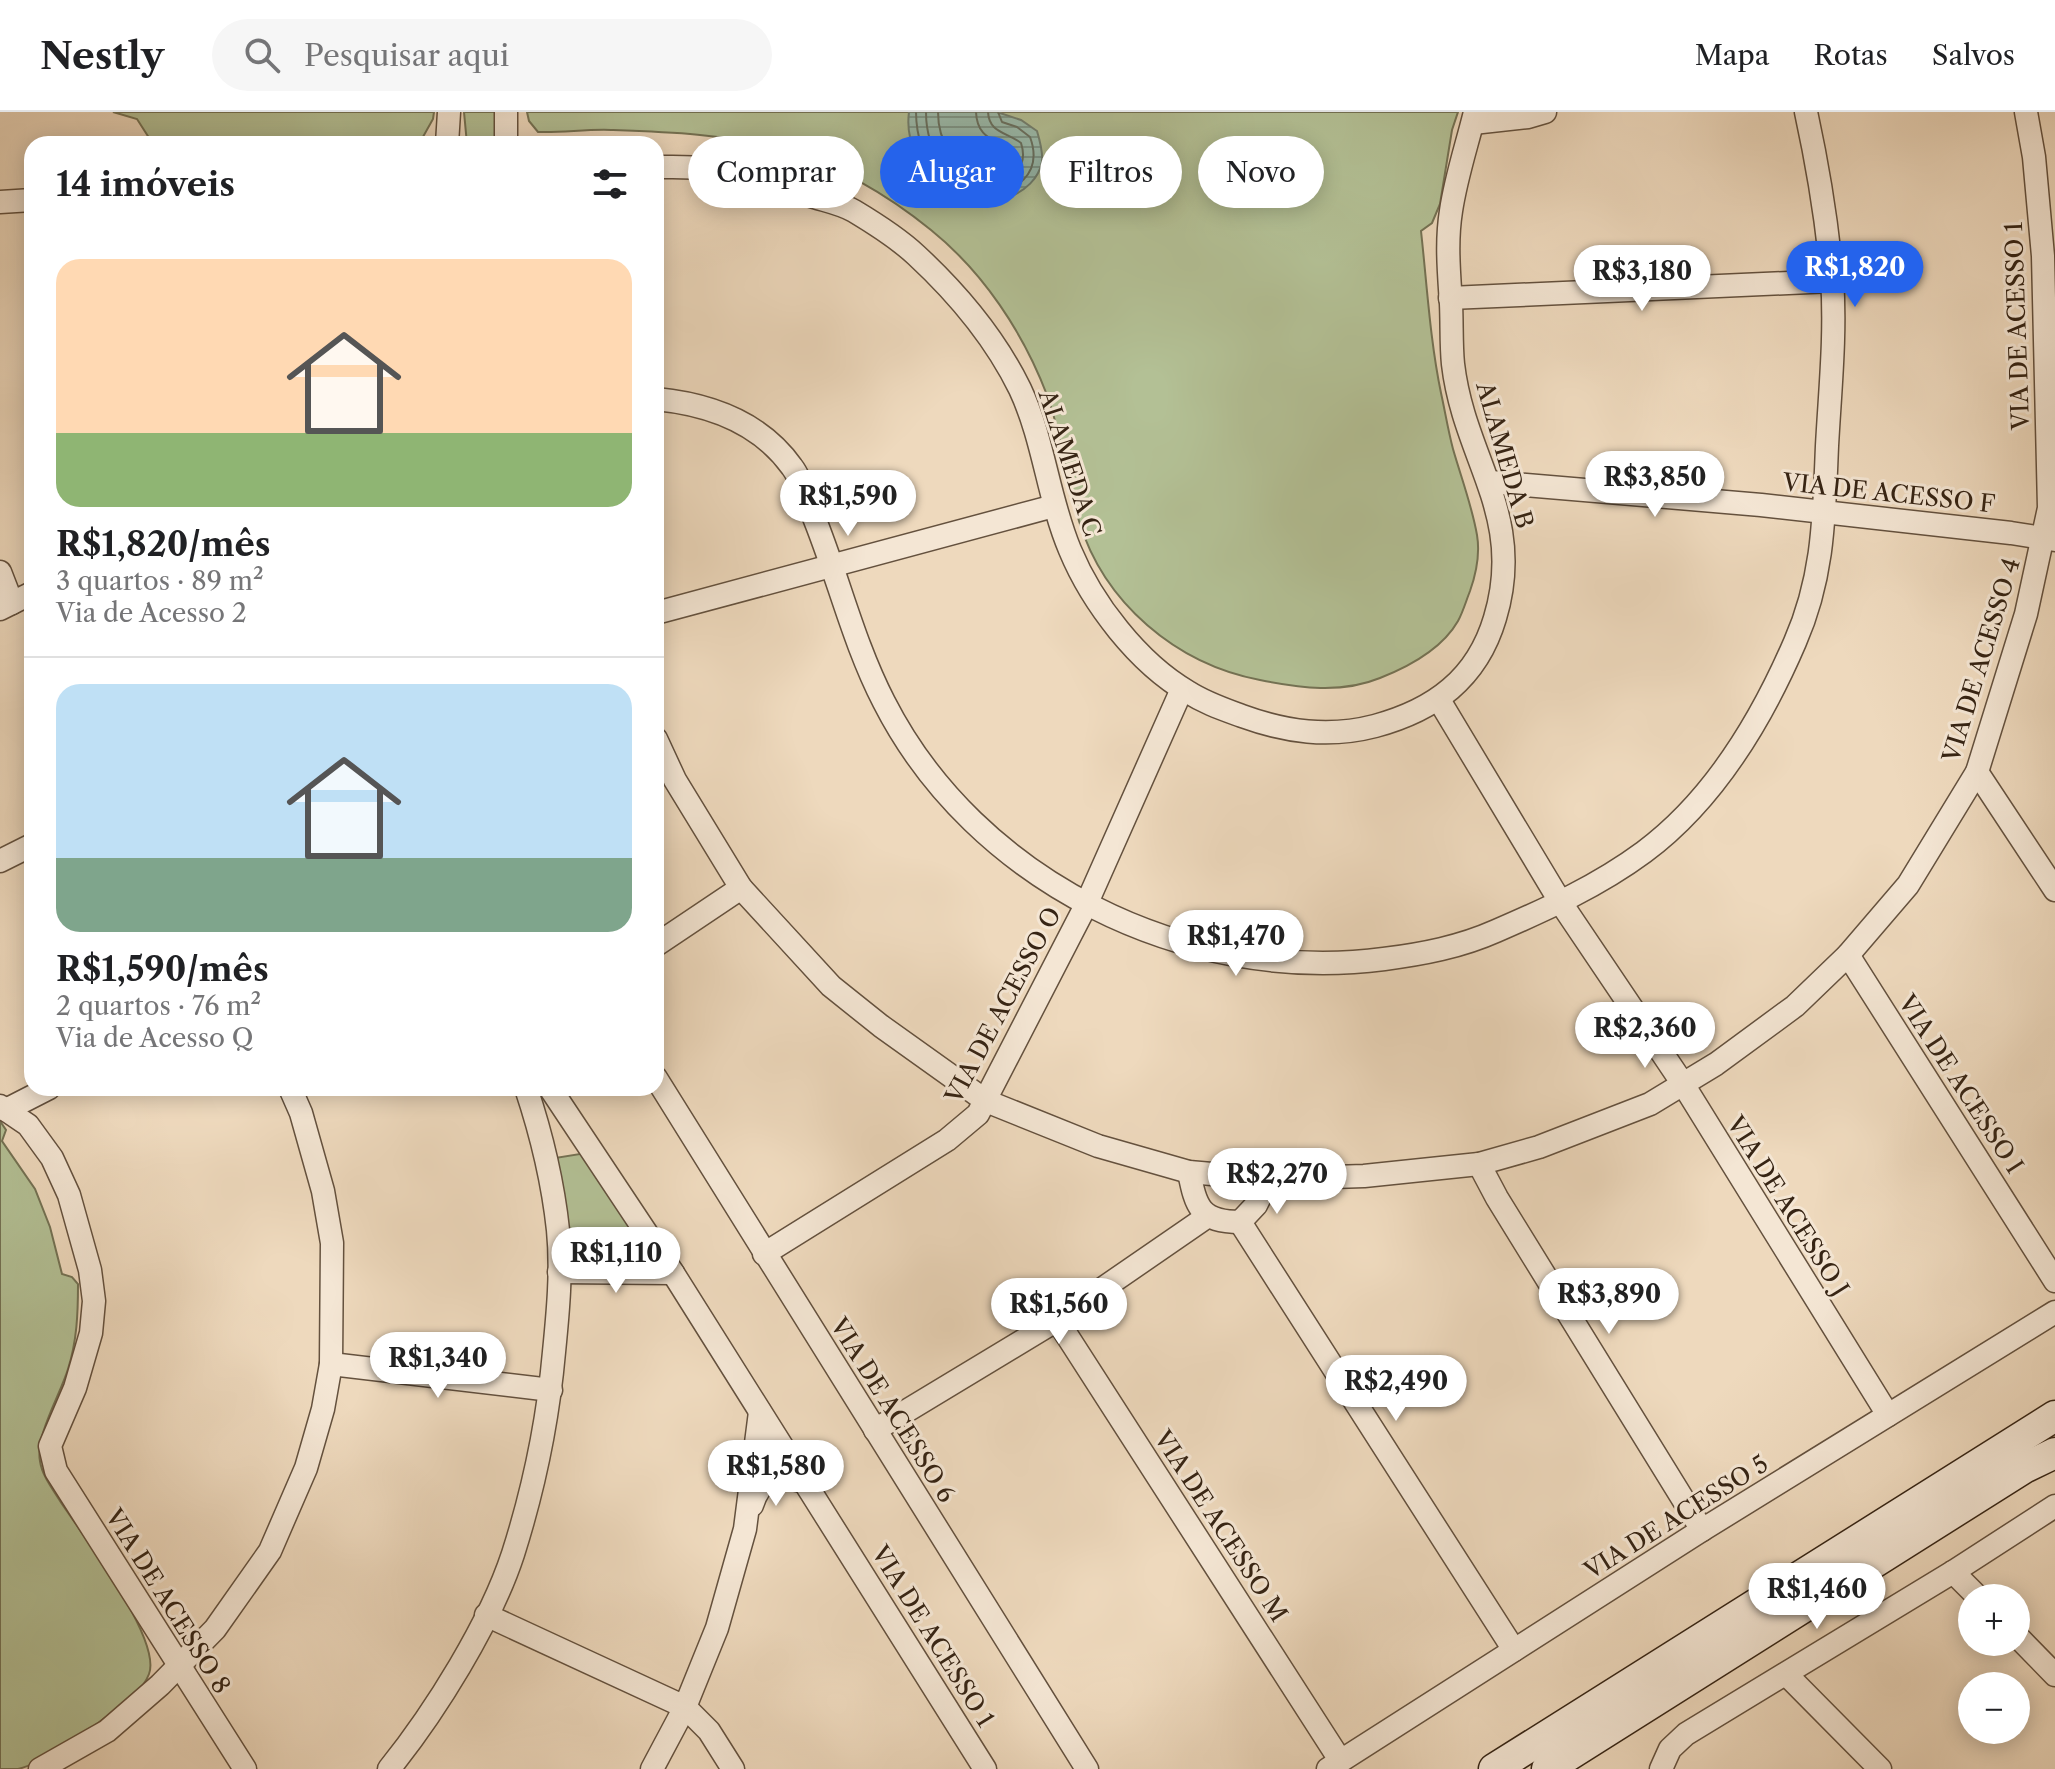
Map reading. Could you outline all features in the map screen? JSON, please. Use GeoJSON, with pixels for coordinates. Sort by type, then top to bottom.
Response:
{"type":"FeatureCollection","features":[{"type":"Feature","properties":{"kind":"street"},"geometry":{"type":"LineString","coordinates":[[448,136],[449,112]]}},
{"type":"Feature","properties":{"kind":"street"},"geometry":{"type":"LineString","coordinates":[[506,112],[506,136]]}},
{"type":"Feature","properties":{"kind":"street"},"geometry":{"type":"LineString","coordinates":[[1474,117],[1528,117],[1545,112]]}},
{"type":"Feature","properties":{"kind":"street"},"geometry":{"type":"LineString","coordinates":[[664,400],[692,402],[731,417],[763,436],[794,469],[834,565],[853,628],[882,700],[918,762],[966,817],[1021,864],[1086,905],[1216,953],[1345,964],[1466,944],[1561,903],[1646,851],[1709,790],[1742,745],[1775,689],[1804,623],[1820,566],[1833,349],[1832,281],[1818,165],[1806,112]]}},
{"type":"Feature","properties":{"kind":"street","name":"VIA DE ACESSO 1"},"geometry":{"type":"LineString","coordinates":[[2026,112],[2034,157],[2043,256],[2049,540]]}},
{"type":"Feature","properties":{"kind":"street","name":"ALAMEDA B"},"geometry":{"type":"LineString","coordinates":[[1439,700],[1479,653],[1495,619],[1506,562],[1500,515],[1490,482],[1466,427],[1453,365],[1447,246],[1451,210],[1474,117]]}},
{"type":"Feature","properties":{"kind":"street","name":"ALAMEDA C"},"geometry":{"type":"LineString","coordinates":[[664,167],[707,169],[784,187],[851,209],[913,252],[960,300],[999,351],[1019,387],[1036,425],[1054,506],[1078,570],[1118,631],[1182,689],[1205,702],[1288,731],[1362,729],[1398,719],[1439,700]]}},
{"type":"Feature","properties":{"kind":"street"},"geometry":{"type":"LineString","coordinates":[[0,202],[24,200]]}},
{"type":"Feature","properties":{"kind":"street"},"geometry":{"type":"LineString","coordinates":[[1450,298],[1832,281]]}},
{"type":"Feature","properties":{"kind":"street","name":"VIA DE ACESSO F"},"geometry":{"type":"LineString","coordinates":[[1490,482],[1824,512],[2049,540]]}},
{"type":"Feature","properties":{"kind":"street"},"geometry":{"type":"LineString","coordinates":[[664,611],[1054,506]]}},
{"type":"Feature","properties":{"kind":"street","name":"VIA DE ACESSO 4"},"geometry":{"type":"LineString","coordinates":[[664,756],[675,780],[741,888],[831,986],[986,1101],[1098,1146],[1189,1172],[1269,1179],[1364,1176],[1479,1164],[1539,1147],[1650,1104],[1795,1006],[1848,955],[1908,885],[1977,772],[2049,540]]}},
{"type":"Feature","properties":{"kind":"street"},"geometry":{"type":"LineString","coordinates":[[0,572],[15,602]]}},
{"type":"Feature","properties":{"kind":"street","name":"VIA DE ACESSO O"},"geometry":{"type":"LineString","coordinates":[[764,1254],[947,1140],[972,1121],[986,1101],[1086,905],[1182,689]]}},
{"type":"Feature","properties":{"kind":"street","name":"VIA DE ACESSO J"},"geometry":{"type":"LineString","coordinates":[[1439,700],[1561,903],[1683,1084],[1888,1415]]}},
{"type":"Feature","properties":{"kind":"street"},"geometry":{"type":"LineString","coordinates":[[1977,772],[2055,890]]}},
{"type":"Feature","properties":{"kind":"street"},"geometry":{"type":"LineString","coordinates":[[0,861],[24,849]]}},
{"type":"Feature","properties":{"kind":"street"},"geometry":{"type":"LineString","coordinates":[[664,940],[741,888]]}},
{"type":"Feature","properties":{"kind":"street","name":"VIA DE ACESSO I"},"geometry":{"type":"LineString","coordinates":[[1848,955],[2055,1281]]}},
{"type":"Feature","properties":{"kind":"street","name":"VIA DE ACESSO 6"},"geometry":{"type":"LineString","coordinates":[[664,1091],[1087,1769]]}},
{"type":"Feature","properties":{"kind":"street"},"geometry":{"type":"LineString","coordinates":[[3,1108],[31,1096]]}},
{"type":"Feature","properties":{"kind":"street"},"geometry":{"type":"LineString","coordinates":[[40,1769],[107,1731],[160,1685],[215,1629],[270,1551],[306,1468],[323,1409],[331,1364],[332,1243],[323,1191],[294,1096]]}},
{"type":"Feature","properties":{"kind":"street"},"geometry":{"type":"LineString","coordinates":[[389,1769],[419,1731],[486,1615],[512,1557],[536,1474],[551,1390],[559,1272],[558,1229],[538,1124],[529,1096]]}},
{"type":"Feature","properties":{"kind":"street","name":"VIA DE ACESSO 1"},"geometry":{"type":"LineString","coordinates":[[555,1096],[673,1273],[985,1769]]}},
{"type":"Feature","properties":{"kind":"street","name":"VIA DE ACESSO 8"},"geometry":{"type":"LineString","coordinates":[[3,1108],[28,1125],[52,1158],[69,1195],[90,1270],[94,1301],[91,1333],[75,1388],[50,1446],[51,1458],[56,1471],[177,1665],[245,1769]]}},
{"type":"Feature","properties":{"kind":"street"},"geometry":{"type":"LineString","coordinates":[[1479,1164],[1702,1530]]}},
{"type":"Feature","properties":{"kind":"street"},"geometry":{"type":"LineString","coordinates":[[1189,1172],[1195,1204],[1208,1216],[1223,1222],[1240,1222],[1256,1205],[1269,1179]]}},
{"type":"Feature","properties":{"kind":"street"},"geometry":{"type":"LineString","coordinates":[[875,1430],[1057,1320],[1208,1216]]}},
{"type":"Feature","properties":{"kind":"street"},"geometry":{"type":"LineString","coordinates":[[1240,1222],[1514,1650]]}},
{"type":"Feature","properties":{"kind":"street"},"geometry":{"type":"LineString","coordinates":[[559,1272],[673,1273]]}},
{"type":"Feature","properties":{"kind":"street","name":"VIA DE ACESSO 5"},"geometry":{"type":"LineString","coordinates":[[1334,1765],[1702,1530],[2055,1312]]}},
{"type":"Feature","properties":{"kind":"street","name":"VIA DE ACESSO M"},"geometry":{"type":"LineString","coordinates":[[1057,1320],[1334,1765]]}},
{"type":"Feature","properties":{"kind":"street"},"geometry":{"type":"LineString","coordinates":[[331,1364],[551,1390]]}},
{"type":"Feature","properties":{"kind":"street"},"geometry":{"type":"LineString","coordinates":[[745,1529],[760,1412]]}},
{"type":"Feature","properties":{"kind":"street"},"geometry":{"type":"LineString","coordinates":[[1494,1769],[2055,1416]]}},
{"type":"Feature","properties":{"kind":"street"},"geometry":{"type":"LineString","coordinates":[[1551,1767],[2024,1468],[2055,1453]]}},
{"type":"Feature","properties":{"kind":"street"},"geometry":{"type":"LineString","coordinates":[[652,1769],[685,1707],[717,1628],[758,1488],[767,1480],[787,1477],[807,1483]]}},
{"type":"Feature","properties":{"kind":"street"},"geometry":{"type":"LineString","coordinates":[[1661,1767],[1670,1749],[1686,1734],[1953,1572],[2055,1506]]}},
{"type":"Feature","properties":{"kind":"street"},"geometry":{"type":"LineString","coordinates":[[1953,1572],[1965,1584]]}},
{"type":"Feature","properties":{"kind":"street"},"geometry":{"type":"LineString","coordinates":[[486,1615],[685,1707],[709,1731],[733,1769]]}},
{"type":"Feature","properties":{"kind":"street"},"geometry":{"type":"LineString","coordinates":[[2030,1649],[2055,1675]]}},
{"type":"Feature","properties":{"kind":"street"},"geometry":{"type":"LineString","coordinates":[[1786,1674],[1880,1769]]}},
{"type":"Feature","properties":{"kind":"shaded area"},"geometry":{"type":"Polygon","coordinates":[[[113,112],[434,112],[423,136],[148,136],[137,119],[113,112]]]}},
{"type":"Feature","properties":{"kind":"shaded area"},"geometry":{"type":"Polygon","coordinates":[[[464,112],[495,112],[497,136],[466,136],[464,112]]]}},
{"type":"Feature","properties":{"kind":"shaded area"},"geometry":{"type":"Polygon","coordinates":[[[527,112],[1458,112],[1452,130],[1440,204],[1432,223],[1421,231],[1437,373],[1451,442],[1478,542],[1474,578],[1458,621],[1443,640],[1413,663],[1365,683],[1320,688],[1260,680],[1200,660],[1147,625],[1125,603],[1091,551],[1079,521],[1047,395],[1013,326],[968,265],[931,230],[901,208],[1024,208],[1024,136],[880,136],[880,194],[864,184],[864,136],[707,136],[602,130],[538,132],[529,121],[527,112]]]}},
{"type":"Feature","properties":{"kind":"shaded area"},"geometry":{"type":"Polygon","coordinates":[[[0,1121],[6,1130],[2,1141],[35,1189],[50,1227],[62,1274],[72,1277],[78,1284],[71,1358],[41,1439],[41,1467],[52,1489],[133,1613],[150,1658],[146,1681],[129,1700],[62,1748],[18,1769],[0,1769],[0,1121]]]}},
{"type":"Feature","properties":{"kind":"shaded area"},"geometry":{"type":"Polygon","coordinates":[[[586,1153],[629,1223],[628,1239],[618,1252],[590,1254],[572,1245],[567,1238],[555,1158],[586,1153]]]}},
{"type":"Feature","properties":{"kind":"water"},"geometry":{"type":"Polygon","coordinates":[[[909,112],[997,112],[1021,120],[1037,131],[1040,142],[1038,174],[1024,188],[1024,136],[910,136],[909,112]]]}}]}
